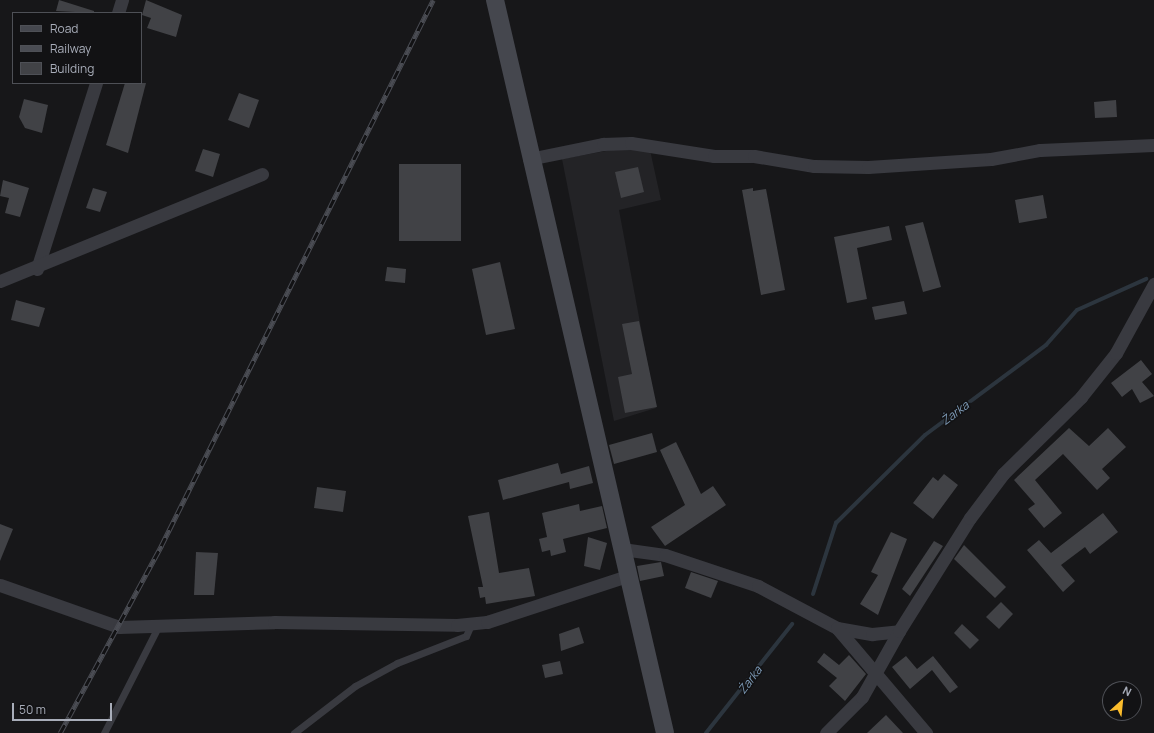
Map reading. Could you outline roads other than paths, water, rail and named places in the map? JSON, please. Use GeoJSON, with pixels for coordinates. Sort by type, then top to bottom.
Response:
{"type":"FeatureCollection","features":[{"type":"Feature","properties":{"kind":"main road"},"geometry":{"type":"LineString","coordinates":[[495,0],[530,159],[665,733]]}},
{"type":"Feature","properties":{"kind":"street"},"geometry":{"type":"LineString","coordinates":[[118,12],[122,0]]}},
{"type":"Feature","properties":{"kind":"street"},"geometry":{"type":"LineString","coordinates":[[37,269],[96,84]]}},
{"type":"Feature","properties":{"kind":"street"},"geometry":{"type":"LineString","coordinates":[[530,159],[602,144],[631,143],[714,156],[754,156],[814,166],[868,167],[991,159],[1040,150],[1154,145]]}},
{"type":"Feature","properties":{"kind":"street"},"geometry":{"type":"LineString","coordinates":[[0,281],[37,269],[262,174]]}},
{"type":"Feature","properties":{"kind":"street"},"geometry":{"type":"LineString","coordinates":[[826,733],[862,697],[878,672],[899,631],[970,518],[1003,474],[1081,397],[1116,354],[1154,284]]}},
{"type":"Feature","properties":{"kind":"street"},"geometry":{"type":"LineString","coordinates":[[622,548],[665,554],[758,586],[837,628],[872,634],[899,631]]}},
{"type":"Feature","properties":{"kind":"street"},"geometry":{"type":"LineString","coordinates":[[0,585],[105,624],[471,625],[627,576]]}},
{"type":"Feature","properties":{"kind":"street"},"geometry":{"type":"LineString","coordinates":[[837,628],[878,672],[926,733]]}},
{"type":"Feature","properties":{"kind":"lane"},"geometry":{"type":"LineString","coordinates":[[104,733],[159,625]]}},
{"type":"Feature","properties":{"kind":"lane"},"geometry":{"type":"LineString","coordinates":[[294,733],[356,686],[397,663],[466,636],[471,625]]}},
{"type":"Feature","properties":{"kind":"waterway","name":"Żarka"},"geometry":{"type":"LineString","coordinates":[[813,594],[836,523],[925,435],[1046,345],[1077,310],[1146,279]]}},
{"type":"Feature","properties":{"kind":"waterway","name":"Żarka"},"geometry":{"type":"LineString","coordinates":[[706,733],[792,624]]}},
{"type":"Feature","properties":{"kind":"railway"},"geometry":{"type":"LineString","coordinates":[[60,733],[161,546],[433,0]]}}]}
